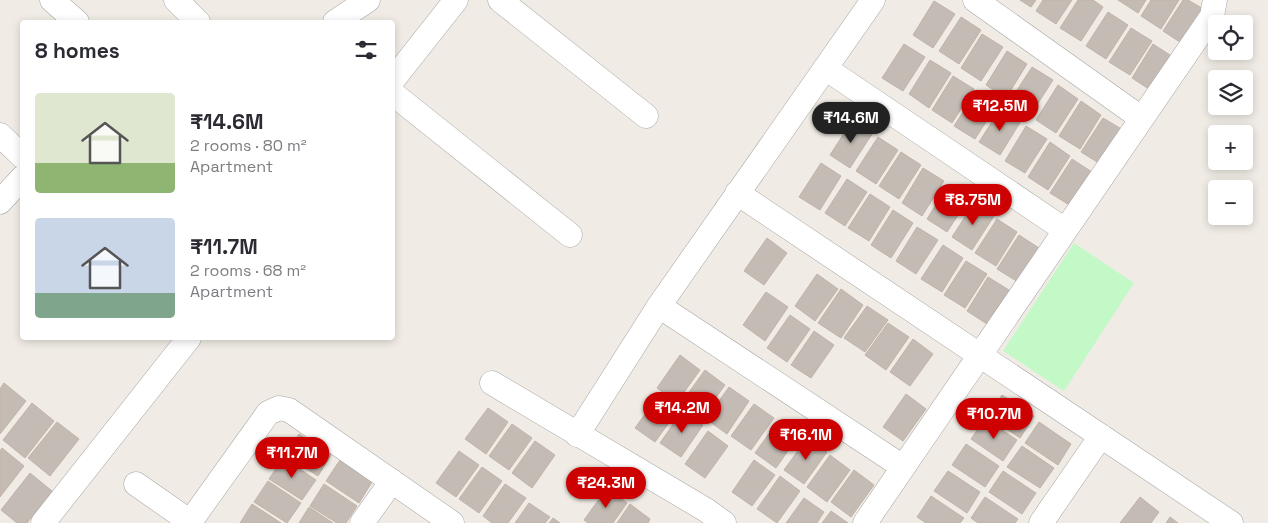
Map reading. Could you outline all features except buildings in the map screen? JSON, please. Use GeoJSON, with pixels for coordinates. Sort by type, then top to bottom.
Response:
{"type":"FeatureCollection","features":[{"type":"Feature","properties":{"kind":"street"},"geometry":{"type":"LineString","coordinates":[[52,0],[74,20]]}},
{"type":"Feature","properties":{"kind":"street"},"geometry":{"type":"LineString","coordinates":[[176,0],[196,20]]}},
{"type":"Feature","properties":{"kind":"street"},"geometry":{"type":"LineString","coordinates":[[395,77],[456,0]]}},
{"type":"Feature","properties":{"kind":"street"},"geometry":{"type":"LineString","coordinates":[[500,0],[646,116]]}},
{"type":"Feature","properties":{"kind":"street"},"geometry":{"type":"LineString","coordinates":[[577,435],[658,306],[872,0]]}},
{"type":"Feature","properties":{"kind":"street"},"geometry":{"type":"LineString","coordinates":[[975,0],[1142,118]]}},
{"type":"Feature","properties":{"kind":"street"},"geometry":{"type":"LineString","coordinates":[[865,523],[1212,16],[1215,0]]}},
{"type":"Feature","properties":{"kind":"street"},"geometry":{"type":"LineString","coordinates":[[338,20],[364,1]]}},
{"type":"Feature","properties":{"kind":"street"},"geometry":{"type":"LineString","coordinates":[[825,68],[1066,230]]}},
{"type":"Feature","properties":{"kind":"street"},"geometry":{"type":"LineString","coordinates":[[395,95],[570,235]]}},
{"type":"Feature","properties":{"kind":"street"},"geometry":{"type":"LineString","coordinates":[[0,136],[20,154]]}},
{"type":"Feature","properties":{"kind":"street"},"geometry":{"type":"LineString","coordinates":[[0,202],[20,180]]}},
{"type":"Feature","properties":{"kind":"street"},"geometry":{"type":"LineString","coordinates":[[737,193],[1231,523]]}},
{"type":"Feature","properties":{"kind":"street"},"geometry":{"type":"LineString","coordinates":[[658,306],[903,467]]}},
{"type":"Feature","properties":{"kind":"street"},"geometry":{"type":"LineString","coordinates":[[43,523],[187,340]]}},
{"type":"Feature","properties":{"kind":"street"},"geometry":{"type":"LineString","coordinates":[[492,384],[577,435],[709,519]]}},
{"type":"Feature","properties":{"kind":"street"},"geometry":{"type":"LineString","coordinates":[[136,484],[191,522],[268,413],[278,408],[289,410],[452,523]]}},
{"type":"Feature","properties":{"kind":"street"},"geometry":{"type":"LineString","coordinates":[[1041,523],[1101,436]]}},
{"type":"Feature","properties":{"kind":"street"},"geometry":{"type":"LineString","coordinates":[[362,523],[392,481]]}},
{"type":"Feature","properties":{"kind":"green space"},"geometry":{"type":"Polygon","coordinates":[[[1074,243],[1134,283],[1064,391],[1003,351],[1074,243]]]}}]}
